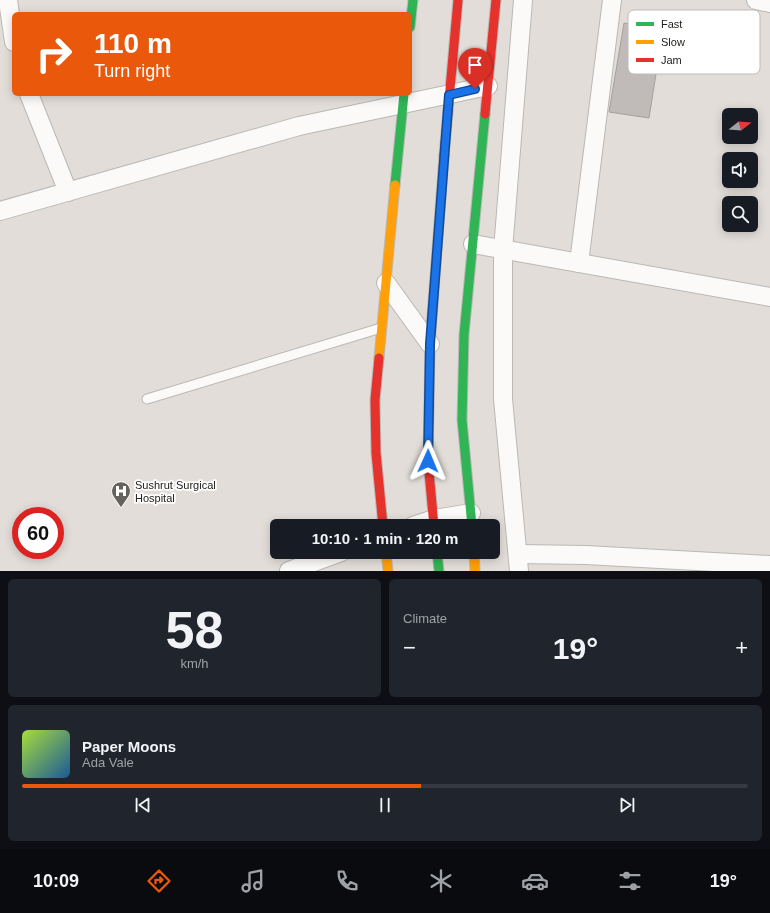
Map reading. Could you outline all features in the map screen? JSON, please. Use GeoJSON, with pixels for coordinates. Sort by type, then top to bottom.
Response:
{"type":"FeatureCollection","features":[{"type":"Feature","properties":{"kind":"main road"},"geometry":{"type":"LineString","coordinates":[[411,12],[412,0]]}},
{"type":"Feature","properties":{"kind":"main road"},"geometry":{"type":"LineString","coordinates":[[434,519],[428,461],[430,344],[449,95],[458,0]]}},
{"type":"Feature","properties":{"kind":"main road"},"geometry":{"type":"LineString","coordinates":[[471,519],[462,420],[464,335],[496,0]]}},
{"type":"Feature","properties":{"kind":"main road"},"geometry":{"type":"LineString","coordinates":[[382,519],[376,453],[375,400],[383,328],[403,99]]}},
{"type":"Feature","properties":{"kind":"main road"},"geometry":{"type":"LineString","coordinates":[[387,559],[388,571]]}},
{"type":"Feature","properties":{"kind":"main road"},"geometry":{"type":"LineString","coordinates":[[438,559],[439,571]]}},
{"type":"Feature","properties":{"kind":"main road"},"geometry":{"type":"LineString","coordinates":[[474,559],[475,571]]}},
{"type":"Feature","properties":{"kind":"street"},"geometry":{"type":"LineString","coordinates":[[8,0],[12,28]]}},
{"type":"Feature","properties":{"kind":"street"},"geometry":{"type":"LineString","coordinates":[[523,0],[503,250],[503,399],[518,562],[586,555],[770,565]]}},
{"type":"Feature","properties":{"kind":"street"},"geometry":{"type":"LineString","coordinates":[[579,263],[612,0]]}},
{"type":"Feature","properties":{"kind":"street"},"geometry":{"type":"LineString","coordinates":[[756,0],[770,3]]}},
{"type":"Feature","properties":{"kind":"street"},"geometry":{"type":"LineString","coordinates":[[0,211],[299,126],[403,99],[449,95],[488,86]]}},
{"type":"Feature","properties":{"kind":"street"},"geometry":{"type":"LineString","coordinates":[[30,96],[68,192]]}},
{"type":"Feature","properties":{"kind":"street"},"geometry":{"type":"LineString","coordinates":[[473,244],[770,297]]}},
{"type":"Feature","properties":{"kind":"street"},"geometry":{"type":"LineString","coordinates":[[386,283],[430,344]]}},
{"type":"Feature","properties":{"kind":"street"},"geometry":{"type":"LineString","coordinates":[[290,571],[322,559]]}},
{"type":"Feature","properties":{"kind":"lane"},"geometry":{"type":"LineString","coordinates":[[147,399],[383,328]]}},
{"type":"Feature","properties":{"kind":"building"},"geometry":{"type":"Polygon","coordinates":[[[624,23],[628,24],[628,74],[656,74],[649,118],[609,112],[624,23]]]}},
{"type":"Feature","properties":{"kind":"traffic: fast"},"geometry":{"type":"LineString","coordinates":[[412,12],[413,0]]}},
{"type":"Feature","properties":{"kind":"traffic: fast"},"geometry":{"type":"LineString","coordinates":[[395,185],[404,96]]}},
{"type":"Feature","properties":{"kind":"traffic: fast"},"geometry":{"type":"LineString","coordinates":[[471,519],[462,420],[464,335],[485,114]]}},
{"type":"Feature","properties":{"kind":"traffic: fast"},"geometry":{"type":"LineString","coordinates":[[438,559],[439,571]]}},
{"type":"Feature","properties":{"kind":"traffic: slow"},"geometry":{"type":"LineString","coordinates":[[429,405],[430,344],[444,156]]}},
{"type":"Feature","properties":{"kind":"traffic: slow"},"geometry":{"type":"LineString","coordinates":[[379,358],[395,185]]}},
{"type":"Feature","properties":{"kind":"traffic: slow"},"geometry":{"type":"LineString","coordinates":[[387,559],[388,571]]}},
{"type":"Feature","properties":{"kind":"traffic: slow"},"geometry":{"type":"LineString","coordinates":[[474,559],[475,571]]}},
{"type":"Feature","properties":{"kind":"traffic: jam"},"geometry":{"type":"LineString","coordinates":[[444,156],[458,0]]}},
{"type":"Feature","properties":{"kind":"traffic: jam"},"geometry":{"type":"LineString","coordinates":[[485,114],[496,0]]}},
{"type":"Feature","properties":{"kind":"traffic: jam"},"geometry":{"type":"LineString","coordinates":[[379,358],[375,400],[376,453],[382,519]]}},
{"type":"Feature","properties":{"kind":"traffic: jam"},"geometry":{"type":"LineString","coordinates":[[429,405],[428,461],[433,519]]}},
{"type":"Feature","properties":{"kind":"place","name":"Sushrut Surgical Hospital"},"geometry":{"type":"Point","coordinates":[121,508]}},
{"type":"Feature","properties":{"kind":"route"},"geometry":{"type":"LineString","coordinates":[[428,461],[430,344],[449,95],[475,89]]}}]}
